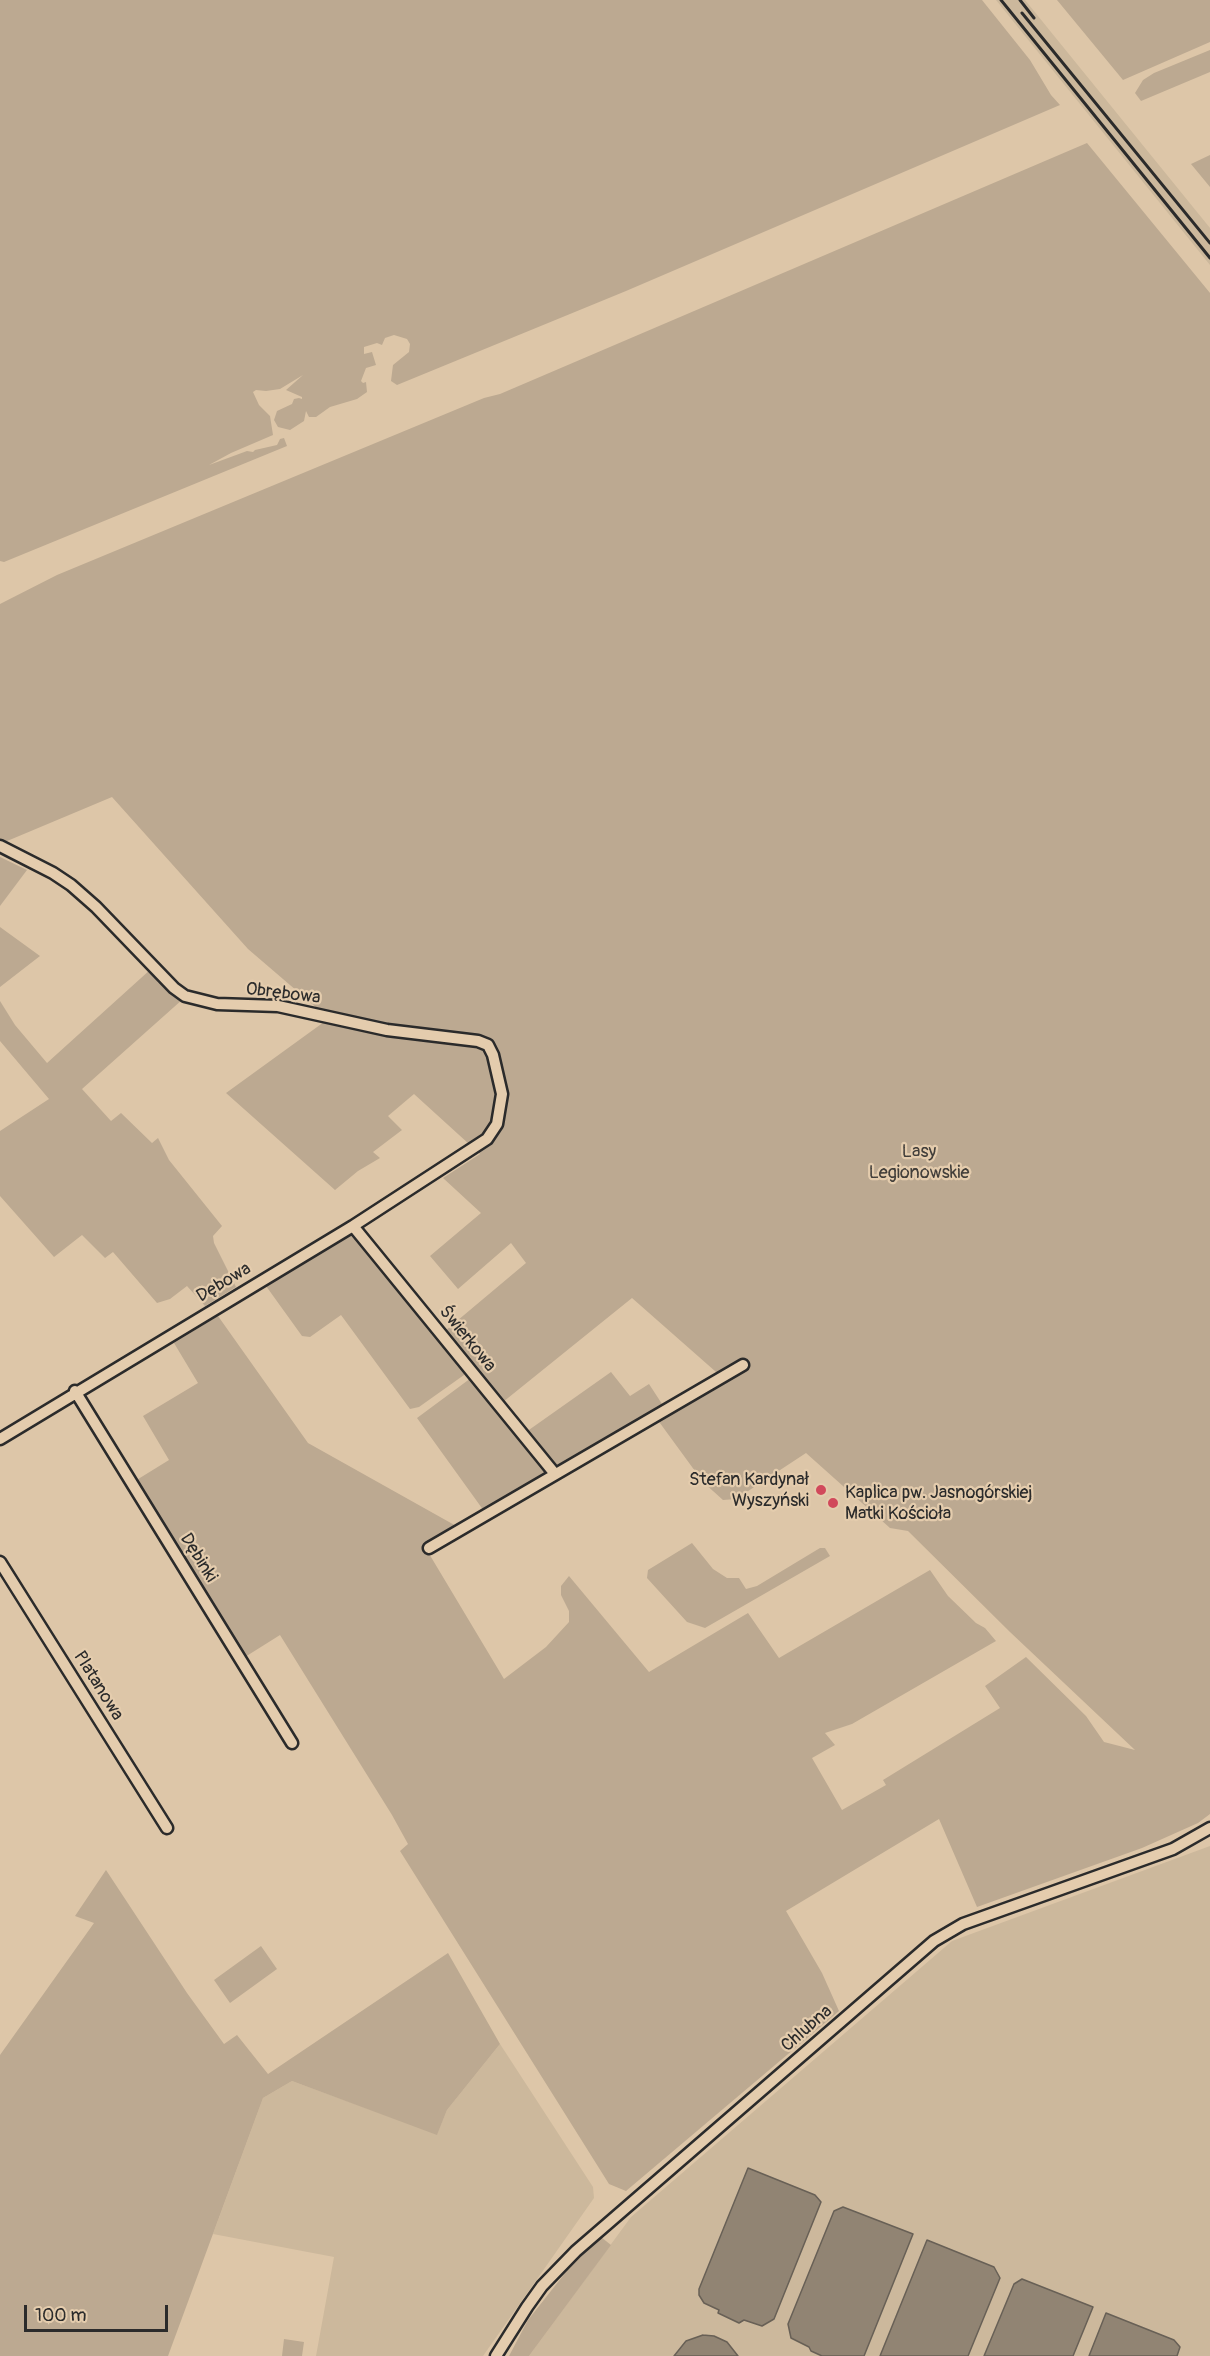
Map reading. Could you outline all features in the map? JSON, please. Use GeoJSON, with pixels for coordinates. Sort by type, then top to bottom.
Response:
{"type":"FeatureCollection","features":[{"type":"Feature","properties":{"kind":"street","name":"Obrębowa"},"geometry":{"type":"LineString","coordinates":[[0,846],[53,873],[71,885],[96,907],[174,988],[185,996],[217,1004],[278,1006],[387,1030],[478,1041],[488,1045],[493,1055],[502,1094],[499,1115],[494,1131],[487,1139],[464,1154]]}},
{"type":"Feature","properties":{"kind":"street","name":"Dębowa"},"geometry":{"type":"LineString","coordinates":[[0,1438],[352,1226],[464,1154]]}},
{"type":"Feature","properties":{"kind":"street","name":"Świerkowa"},"geometry":{"type":"LineString","coordinates":[[352,1226],[555,1474]]}},
{"type":"Feature","properties":{"kind":"street"},"geometry":{"type":"LineString","coordinates":[[429,1548],[743,1365]]}},
{"type":"Feature","properties":{"kind":"street","name":"Dębinki"},"geometry":{"type":"LineString","coordinates":[[75,1391],[292,1743]]}},
{"type":"Feature","properties":{"kind":"street","name":"Platanowa"},"geometry":{"type":"LineString","coordinates":[[0,1562],[166,1828]]}},
{"type":"Feature","properties":{"kind":"street","name":"Chlubna"},"geometry":{"type":"LineString","coordinates":[[496,2356],[532,2300],[576,2250],[933,1941],[963,1924],[1173,1849],[1210,1828]]}},
{"type":"Feature","properties":{"kind":"shaded area"},"geometry":{"type":"Polygon","coordinates":[[[996,0],[1025,0],[1210,228],[1210,265],[996,0]]]}},
{"type":"Feature","properties":{"kind":"shaded area"},"geometry":{"type":"Polygon","coordinates":[[[1210,1846],[1210,2356],[529,2356],[631,2217],[952,1941],[1210,1846]]]}},
{"type":"Feature","properties":{"kind":"shaded area"},"geometry":{"type":"Polygon","coordinates":[[[500,2044],[593,2187],[594,2198],[483,2356],[316,2356],[334,2257],[213,2234],[263,2098],[292,2081],[437,2134],[447,2110],[500,2044]]]}},
{"type":"Feature","properties":{"kind":"shaded area"},"geometry":{"type":"Polygon","coordinates":[[[748,2168],[815,2195],[821,2202],[774,2319],[762,2326],[744,2320],[739,2323],[718,2313],[719,2310],[704,2303],[699,2295],[699,2289],[748,2168]]]}},
{"type":"Feature","properties":{"kind":"shaded area"},"geometry":{"type":"Polygon","coordinates":[[[843,2207],[913,2234],[864,2356],[822,2356],[791,2338],[788,2324],[834,2211],[843,2207]]]}},
{"type":"Feature","properties":{"kind":"shaded area"},"geometry":{"type":"Polygon","coordinates":[[[927,2240],[994,2267],[1000,2278],[968,2356],[880,2356],[927,2240]]]}},
{"type":"Feature","properties":{"kind":"shaded area"},"geometry":{"type":"Polygon","coordinates":[[[1022,2279],[1093,2307],[1073,2356],[984,2356],[1014,2284],[1022,2279]]]}},
{"type":"Feature","properties":{"kind":"shaded area"},"geometry":{"type":"Polygon","coordinates":[[[1106,2313],[1174,2340],[1180,2347],[1177,2356],[1089,2356],[1106,2313]]]}},
{"type":"Feature","properties":{"kind":"shaded area"},"geometry":{"type":"Polygon","coordinates":[[[703,2335],[714,2336],[727,2342],[738,2356],[674,2356],[686,2341],[703,2335]]]}},
{"type":"Feature","properties":{"kind":"green space"},"geometry":{"type":"Polygon","coordinates":[[[0,0],[982,0],[1030,60],[1051,95],[1060,105],[626,291],[397,385],[391,381],[393,365],[409,352],[410,344],[407,339],[394,335],[385,338],[382,345],[377,343],[364,347],[364,354],[372,352],[376,365],[366,368],[361,381],[366,382],[367,392],[357,399],[330,407],[316,417],[309,417],[306,411],[304,421],[290,430],[278,427],[274,420],[277,411],[292,404],[294,399],[302,399],[286,390],[303,375],[280,389],[256,390],[253,392],[259,405],[270,416],[273,435],[209,465],[247,451],[253,452],[277,445],[280,439],[284,438],[287,446],[4,562],[0,561],[0,0]]]}},
{"type":"Feature","properties":{"kind":"green space"},"geometry":{"type":"Polygon","coordinates":[[[1057,0],[1210,0],[1210,42],[1123,80],[1057,0]]]}},
{"type":"Feature","properties":{"kind":"green space"},"geometry":{"type":"Polygon","coordinates":[[[1210,50],[1210,72],[1141,101],[1135,93],[1143,80],[1154,73],[1210,50]]]}},
{"type":"Feature","properties":{"kind":"green space","name":"Lasy Legionowskie"},"geometry":{"type":"Polygon","coordinates":[[[1087,143],[1210,293],[1210,1814],[1198,1823],[1142,1848],[977,1907],[939,1819],[786,1911],[822,1973],[839,2011],[626,2191],[609,2184],[400,1851],[408,1844],[392,1815],[280,1635],[245,1657],[135,1481],[169,1460],[143,1416],[198,1383],[174,1343],[218,1316],[308,1443],[458,1527],[425,1547],[504,1679],[546,1647],[569,1622],[569,1611],[561,1595],[561,1586],[569,1576],[649,1672],[748,1613],[779,1658],[930,1570],[948,1596],[976,1623],[985,1628],[996,1641],[852,1724],[825,1733],[835,1745],[812,1758],[842,1810],[886,1785],[883,1780],[1000,1708],[985,1686],[1026,1657],[1086,1716],[1104,1742],[1135,1750],[1010,1632],[908,1531],[890,1528],[806,1453],[736,1499],[723,1500],[703,1482],[657,1419],[724,1379],[632,1298],[503,1402],[445,1331],[526,1263],[511,1243],[458,1289],[430,1256],[481,1213],[443,1178],[480,1154],[414,1094],[388,1116],[402,1130],[373,1152],[380,1158],[358,1171],[335,1190],[226,1093],[324,1022],[332,1021],[248,949],[112,797],[0,844],[0,604],[57,575],[484,398],[500,394],[1087,143]]]}},
{"type":"Feature","properties":{"kind":"green space"},"geometry":{"type":"Polygon","coordinates":[[[1210,155],[1210,187],[1191,164],[1210,155]]]}},
{"type":"Feature","properties":{"kind":"green space"},"geometry":{"type":"Polygon","coordinates":[[[0,857],[27,870],[0,906],[0,857]]]}},
{"type":"Feature","properties":{"kind":"green space"},"geometry":{"type":"Polygon","coordinates":[[[0,927],[40,956],[0,987],[0,927]]]}},
{"type":"Feature","properties":{"kind":"green space"},"geometry":{"type":"Polygon","coordinates":[[[151,969],[183,999],[82,1089],[111,1121],[121,1113],[152,1143],[158,1138],[169,1160],[222,1226],[213,1236],[214,1243],[236,1287],[205,1306],[187,1286],[170,1299],[157,1303],[113,1252],[105,1258],[82,1235],[54,1257],[0,1196],[0,1131],[49,1099],[0,1041],[0,1001],[15,1025],[47,1063],[151,969]]]}},
{"type":"Feature","properties":{"kind":"green space"},"geometry":{"type":"Polygon","coordinates":[[[347,1234],[355,1235],[464,1370],[464,1375],[419,1407],[410,1409],[341,1315],[310,1337],[302,1336],[266,1286],[347,1234]]]}},
{"type":"Feature","properties":{"kind":"green space"},"geometry":{"type":"Polygon","coordinates":[[[611,1372],[630,1396],[649,1384],[664,1407],[559,1468],[554,1467],[526,1432],[611,1372]]]}},
{"type":"Feature","properties":{"kind":"green space"},"geometry":{"type":"Polygon","coordinates":[[[471,1378],[548,1470],[548,1475],[484,1511],[417,1418],[471,1378]]]}},
{"type":"Feature","properties":{"kind":"green space"},"geometry":{"type":"Polygon","coordinates":[[[692,1543],[713,1569],[727,1578],[739,1578],[746,1589],[757,1586],[820,1548],[825,1548],[830,1556],[705,1628],[687,1622],[647,1578],[648,1570],[692,1543]]]}},
{"type":"Feature","properties":{"kind":"green space"},"geometry":{"type":"Polygon","coordinates":[[[106,1870],[187,1993],[224,2044],[237,2035],[268,2074],[448,1953],[500,2044],[447,2110],[437,2135],[292,2081],[263,2098],[168,2356],[0,2356],[0,2055],[94,1923],[75,1916],[106,1870]]]}},
{"type":"Feature","properties":{"kind":"green space"},"geometry":{"type":"Polygon","coordinates":[[[261,1946],[277,1969],[230,2003],[214,1980],[261,1946]]]}},
{"type":"Feature","properties":{"kind":"green space"},"geometry":{"type":"Polygon","coordinates":[[[601,2237],[611,2245],[529,2356],[509,2356],[528,2320],[577,2258],[601,2237]]]}},
{"type":"Feature","properties":{"kind":"green space"},"geometry":{"type":"Polygon","coordinates":[[[284,2339],[304,2342],[302,2356],[282,2356],[284,2339]]]}},
{"type":"Feature","properties":{"kind":"railway"},"geometry":{"type":"LineString","coordinates":[[1001,0],[1210,258]]}},
{"type":"Feature","properties":{"kind":"railway"},"geometry":{"type":"LineString","coordinates":[[1020,0],[1034,18]]}},
{"type":"Feature","properties":{"kind":"railway"},"geometry":{"type":"LineString","coordinates":[[1022,13],[1210,243]]}},
{"type":"Feature","properties":{"kind":"place","name":"Stefan Kardynał Wyszyński"},"geometry":{"type":"Point","coordinates":[821,1490]}},
{"type":"Feature","properties":{"kind":"place","name":"Kaplica pw. Jasnogórskiej Matki Kościoła"},"geometry":{"type":"Point","coordinates":[833,1503]}}]}
